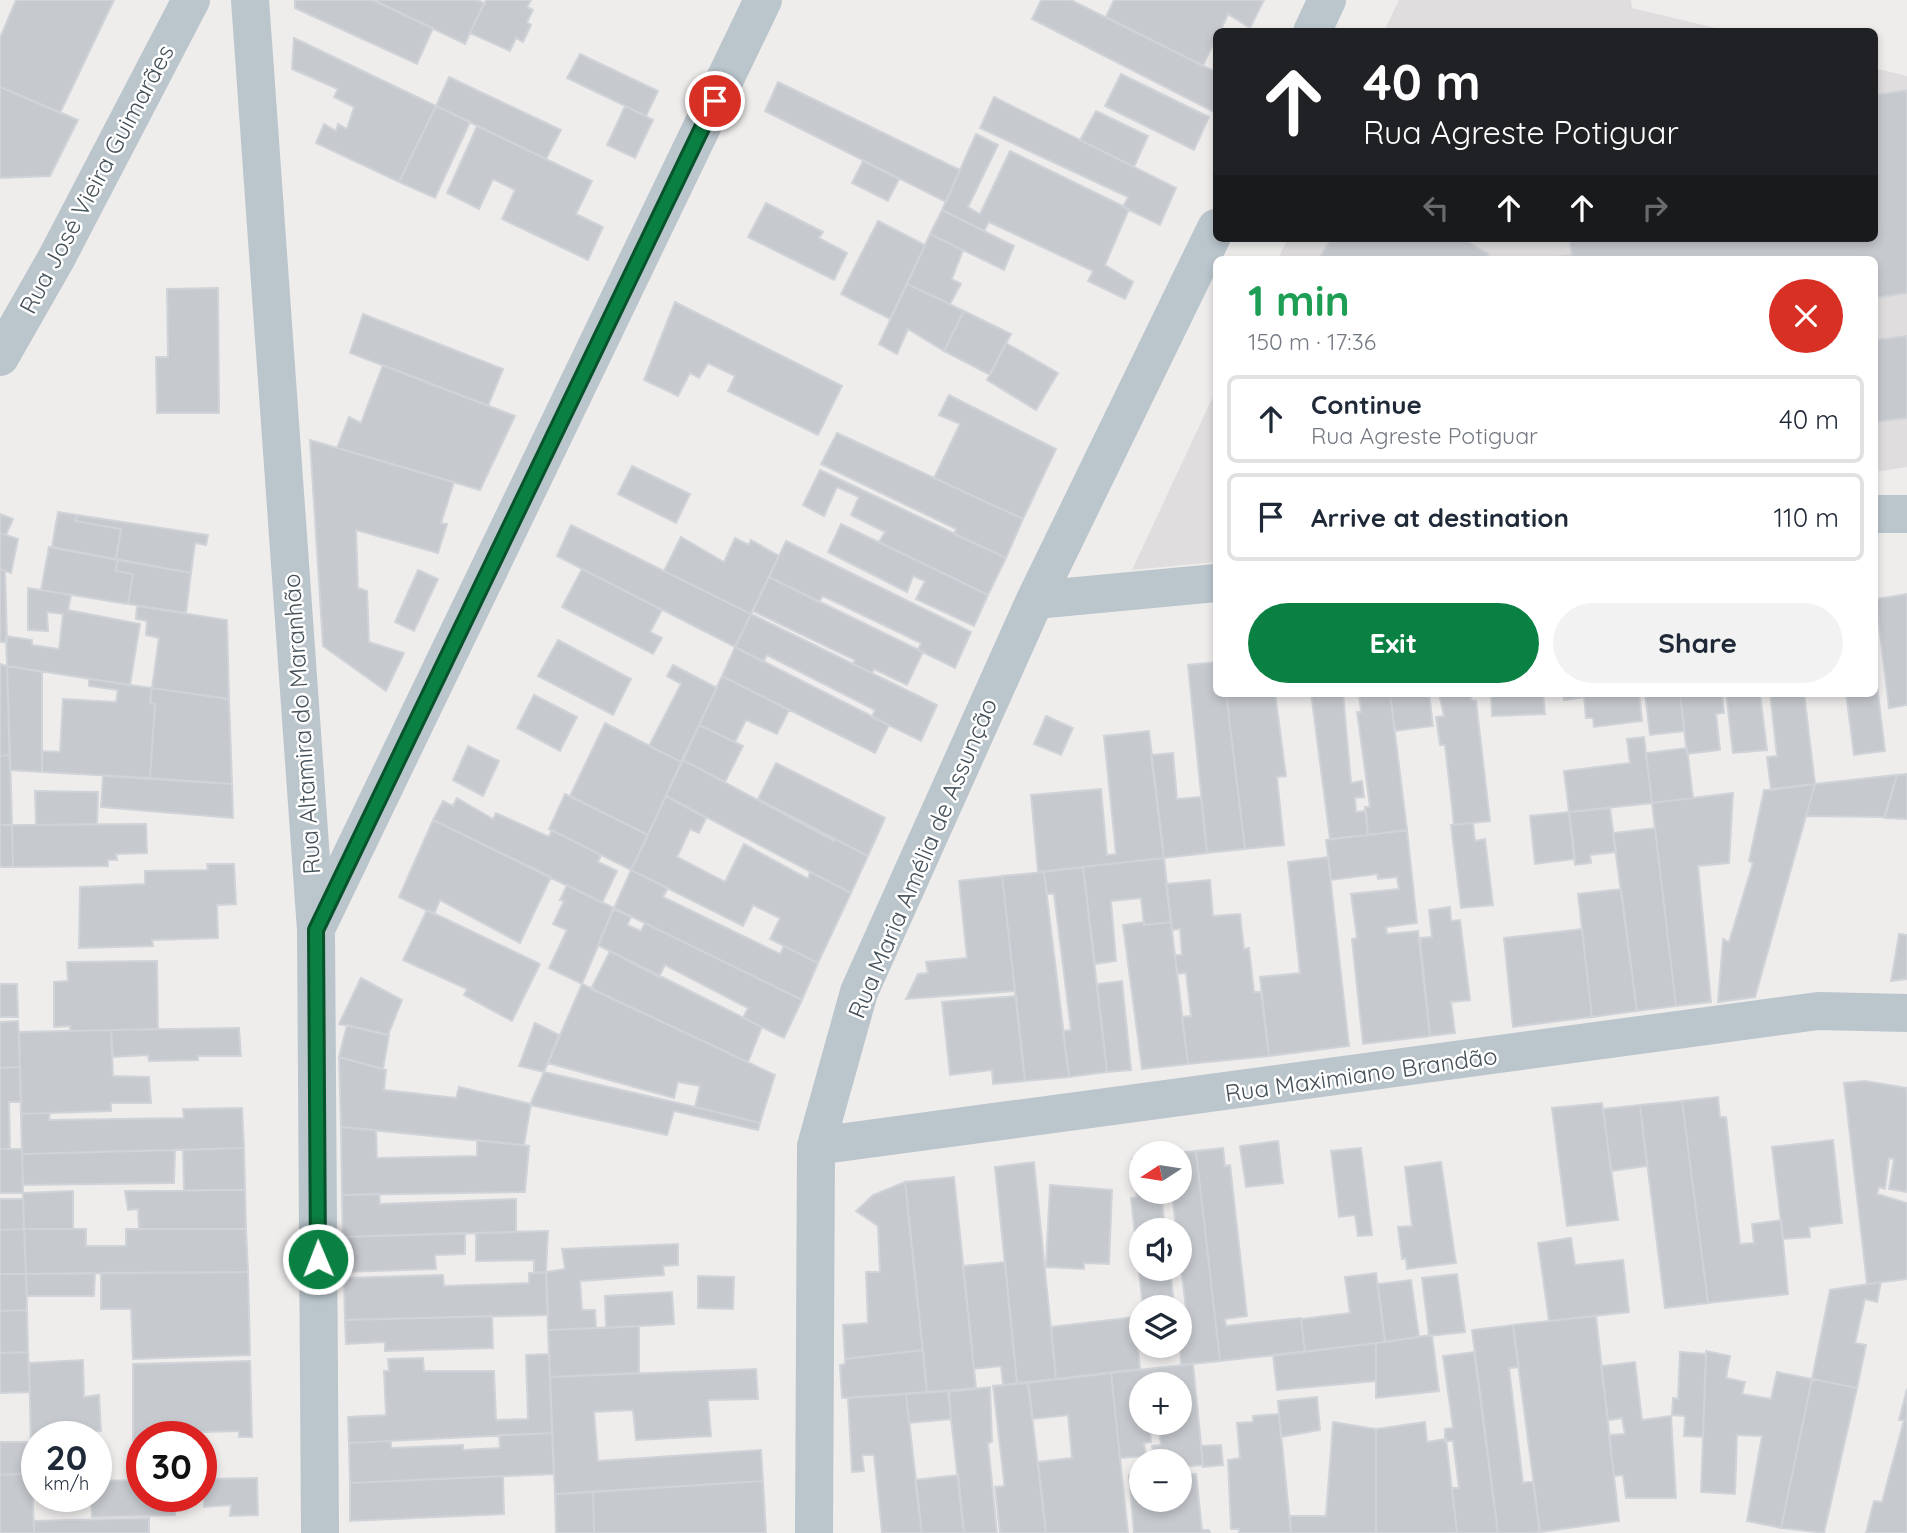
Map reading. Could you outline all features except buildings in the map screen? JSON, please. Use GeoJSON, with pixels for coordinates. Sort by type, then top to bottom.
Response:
{"type":"FeatureCollection","features":[{"type":"Feature","properties":{"kind":"street","name":"Rua José Vieira Guimarães"},"geometry":{"type":"LineString","coordinates":[[0,357],[57,257],[191,0]]}},
{"type":"Feature","properties":{"kind":"street","name":"Rua Altamira do Maranhão"},"geometry":{"type":"LineString","coordinates":[[250,0],[316,930],[320,1533]]}},
{"type":"Feature","properties":{"kind":"street"},"geometry":{"type":"LineString","coordinates":[[316,930],[763,0]]}},
{"type":"Feature","properties":{"kind":"street"},"geometry":{"type":"LineString","coordinates":[[1314,28],[1327,0]]}},
{"type":"Feature","properties":{"kind":"street","name":"Rua Maria Amélia de Assunção"},"geometry":{"type":"LineString","coordinates":[[814,1533],[816,1146],[859,992],[1035,600],[1213,234]]}},
{"type":"Feature","properties":{"kind":"street"},"geometry":{"type":"LineString","coordinates":[[1878,514],[1907,514]]}},
{"type":"Feature","properties":{"kind":"street"},"geometry":{"type":"LineString","coordinates":[[1035,600],[1213,583]]}},
{"type":"Feature","properties":{"kind":"street","name":"Rua Maximiano Brandão"},"geometry":{"type":"LineString","coordinates":[[816,1146],[1818,1011],[1907,1013]]}},
{"type":"Feature","properties":{"kind":"shaded area"},"geometry":{"type":"Polygon","coordinates":[[[1399,0],[1631,0],[1632,8],[1715,28],[1385,28],[1399,0]]]}},
{"type":"Feature","properties":{"kind":"shaded area"},"geometry":{"type":"Polygon","coordinates":[[[1878,69],[1907,76],[1907,467],[1878,471],[1878,256],[1279,256],[1286,242],[1878,242],[1878,69]]]}},
{"type":"Feature","properties":{"kind":"shaded area"},"geometry":{"type":"Polygon","coordinates":[[[1213,396],[1213,562],[1132,570],[1213,396]]]}},
{"type":"Feature","properties":{"kind":"route"},"geometry":{"type":"LineString","coordinates":[[318,1259],[316,930],[715,101]]}}]}
